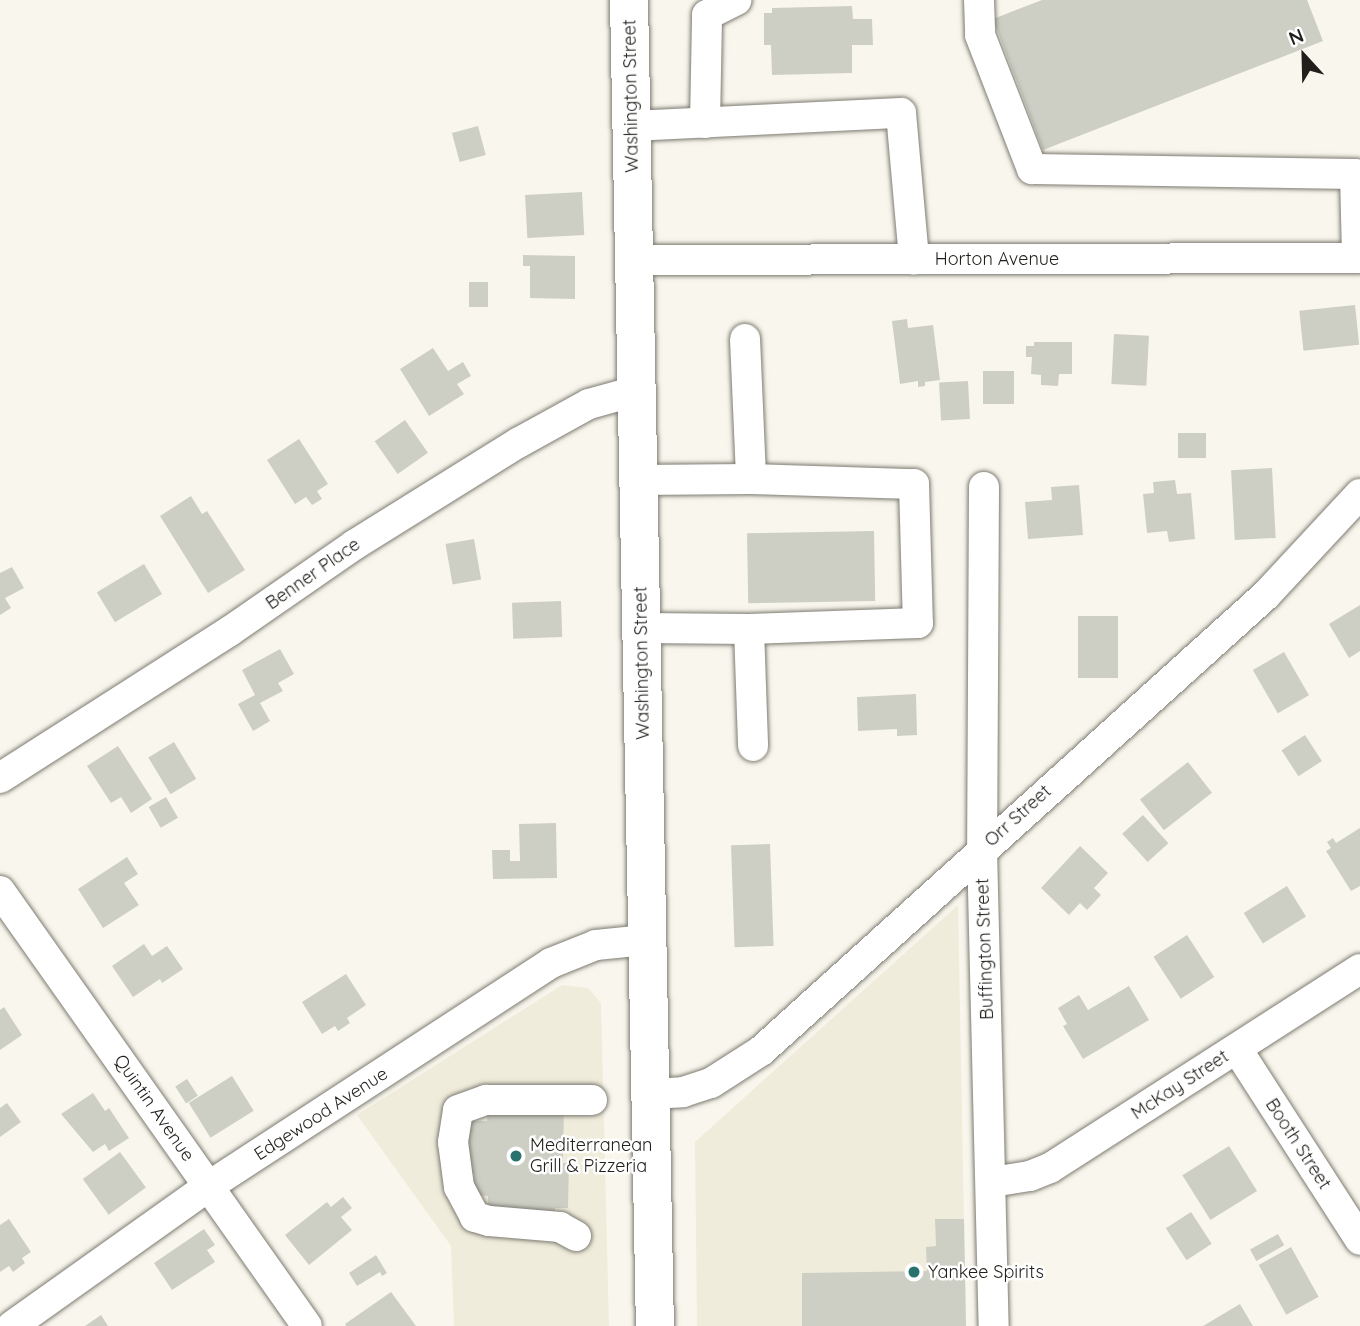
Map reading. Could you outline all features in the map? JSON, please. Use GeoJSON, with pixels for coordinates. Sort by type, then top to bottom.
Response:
{"type":"FeatureCollection","features":[{"type":"Feature","properties":{"kind":"main road","name":"Washington Street"},"geometry":{"type":"LineString","coordinates":[[629,0],[655,1326]]}},
{"type":"Feature","properties":{"kind":"street"},"geometry":{"type":"LineString","coordinates":[[705,123],[707,15],[736,0]]}},
{"type":"Feature","properties":{"kind":"street"},"geometry":{"type":"LineString","coordinates":[[979,0],[980,35],[1032,169],[1357,174],[1358,258]]}},
{"type":"Feature","properties":{"kind":"street"},"geometry":{"type":"LineString","coordinates":[[632,126],[901,113],[914,259]]}},
{"type":"Feature","properties":{"kind":"street","name":"Horton Avenue"},"geometry":{"type":"LineString","coordinates":[[635,260],[1358,258]]}},
{"type":"Feature","properties":{"kind":"street"},"geometry":{"type":"LineString","coordinates":[[745,339],[751,479]]}},
{"type":"Feature","properties":{"kind":"street","name":"Benner Place"},"geometry":{"type":"LineString","coordinates":[[0,778],[230,631],[354,545],[517,443],[589,404],[636,391]]}},
{"type":"Feature","properties":{"kind":"street"},"geometry":{"type":"LineString","coordinates":[[638,480],[751,479],[914,484],[918,623],[749,629],[642,628]]}},
{"type":"Feature","properties":{"kind":"street","name":"Buffington Street"},"geometry":{"type":"LineString","coordinates":[[984,487],[982,849],[995,1326]]}},
{"type":"Feature","properties":{"kind":"street","name":"Orr Street"},"geometry":{"type":"LineString","coordinates":[[650,1094],[683,1092],[711,1083],[761,1051],[1266,595],[1360,494]]}},
{"type":"Feature","properties":{"kind":"street"},"geometry":{"type":"LineString","coordinates":[[749,629],[753,746]]}},
{"type":"Feature","properties":{"kind":"street","name":"Quintin Avenue"},"geometry":{"type":"LineString","coordinates":[[0,891],[307,1326]]}},
{"type":"Feature","properties":{"kind":"street","name":"Edgewood Avenue"},"geometry":{"type":"LineString","coordinates":[[12,1326],[209,1186],[551,963],[596,945],[646,940]]}},
{"type":"Feature","properties":{"kind":"street","name":"McKay Street"},"geometry":{"type":"LineString","coordinates":[[992,1182],[1030,1176],[1050,1168],[1360,969]]}},
{"type":"Feature","properties":{"kind":"street","name":"Booth Street"},"geometry":{"type":"LineString","coordinates":[[1237,1049],[1360,1240]]}},
{"type":"Feature","properties":{"kind":"street"},"geometry":{"type":"LineString","coordinates":[[576,1236],[560,1227],[489,1221],[475,1217],[459,1187],[453,1142],[458,1110],[486,1100],[592,1100]]}},
{"type":"Feature","properties":{"kind":"shaded area"},"geometry":{"type":"Polygon","coordinates":[[[958,905],[966,1326],[697,1326],[695,1142],[958,905]]]}},
{"type":"Feature","properties":{"kind":"shaded area"},"geometry":{"type":"Polygon","coordinates":[[[562,985],[588,988],[601,1003],[609,1326],[454,1326],[451,1246],[357,1115],[562,985]]]}},
{"type":"Feature","properties":{"kind":"building"},"geometry":{"type":"Polygon","coordinates":[[[1042,0],[1307,0],[1323,41],[1043,150],[993,19],[1042,0]]]}},
{"type":"Feature","properties":{"kind":"building"},"geometry":{"type":"Polygon","coordinates":[[[852,6],[853,19],[872,19],[873,45],[852,45],[852,73],[772,75],[771,45],[764,45],[764,13],[772,13],[772,8],[852,6]]]}},
{"type":"Feature","properties":{"kind":"building"},"geometry":{"type":"Polygon","coordinates":[[[478,126],[486,155],[460,162],[452,133],[478,126]]]}},
{"type":"Feature","properties":{"kind":"building"},"geometry":{"type":"Polygon","coordinates":[[[582,192],[584,235],[527,238],[525,195],[582,192]]]}},
{"type":"Feature","properties":{"kind":"building"},"geometry":{"type":"Polygon","coordinates":[[[523,255],[575,256],[575,299],[530,298],[530,266],[523,266],[523,255]]]}},
{"type":"Feature","properties":{"kind":"building"},"geometry":{"type":"Polygon","coordinates":[[[469,282],[488,282],[488,307],[469,307],[469,282]]]}},
{"type":"Feature","properties":{"kind":"building"},"geometry":{"type":"Polygon","coordinates":[[[1355,305],[1359,345],[1303,351],[1299,311],[1355,305]]]}},
{"type":"Feature","properties":{"kind":"building"},"geometry":{"type":"Polygon","coordinates":[[[907,319],[908,328],[933,325],[940,380],[925,382],[925,386],[918,387],[918,381],[900,384],[892,321],[907,319]]]}},
{"type":"Feature","properties":{"kind":"building"},"geometry":{"type":"Polygon","coordinates":[[[1114,334],[1149,336],[1146,386],[1111,384],[1114,334]]]}},
{"type":"Feature","properties":{"kind":"building"},"geometry":{"type":"Polygon","coordinates":[[[1034,342],[1072,342],[1072,374],[1059,374],[1058,386],[1041,385],[1041,375],[1031,374],[1032,357],[1026,357],[1026,346],[1034,346],[1034,342]]]}},
{"type":"Feature","properties":{"kind":"building"},"geometry":{"type":"Polygon","coordinates":[[[433,348],[448,371],[463,362],[471,376],[457,384],[464,394],[429,416],[400,369],[433,348]]]}},
{"type":"Feature","properties":{"kind":"building"},"geometry":{"type":"Polygon","coordinates":[[[983,371],[1014,371],[1014,404],[983,404],[983,371]]]}},
{"type":"Feature","properties":{"kind":"building"},"geometry":{"type":"Polygon","coordinates":[[[968,381],[970,419],[941,420],[939,383],[968,381]]]}},
{"type":"Feature","properties":{"kind":"building"},"geometry":{"type":"Polygon","coordinates":[[[405,420],[428,453],[398,474],[375,441],[405,420]]]}},
{"type":"Feature","properties":{"kind":"building"},"geometry":{"type":"Polygon","coordinates":[[[1178,433],[1206,433],[1206,458],[1178,458],[1178,433]]]}},
{"type":"Feature","properties":{"kind":"building"},"geometry":{"type":"Polygon","coordinates":[[[299,439],[328,484],[317,491],[322,499],[312,505],[306,497],[295,504],[267,460],[299,439]]]}},
{"type":"Feature","properties":{"kind":"building"},"geometry":{"type":"Polygon","coordinates":[[[1272,468],[1276,538],[1235,540],[1231,470],[1272,468]]]}},
{"type":"Feature","properties":{"kind":"building"},"geometry":{"type":"Polygon","coordinates":[[[1175,480],[1177,494],[1191,493],[1195,539],[1169,542],[1167,531],[1147,533],[1143,494],[1154,493],[1153,482],[1175,480]]]}},
{"type":"Feature","properties":{"kind":"building"},"geometry":{"type":"Polygon","coordinates":[[[1079,485],[1083,535],[1028,539],[1025,502],[1052,500],[1051,487],[1079,485]]]}},
{"type":"Feature","properties":{"kind":"building"},"geometry":{"type":"Polygon","coordinates":[[[191,496],[202,514],[207,511],[245,570],[208,593],[160,516],[191,496]]]}},
{"type":"Feature","properties":{"kind":"building"},"geometry":{"type":"Polygon","coordinates":[[[874,531],[875,601],[748,603],[747,533],[874,531]]]}},
{"type":"Feature","properties":{"kind":"building"},"geometry":{"type":"Polygon","coordinates":[[[474,539],[481,579],[453,584],[445,544],[474,539]]]}},
{"type":"Feature","properties":{"kind":"building"},"geometry":{"type":"Polygon","coordinates":[[[144,564],[162,594],[115,622],[97,592],[144,564]]]}},
{"type":"Feature","properties":{"kind":"building"},"geometry":{"type":"Polygon","coordinates":[[[12,567],[24,588],[5,598],[11,608],[0,615],[0,573],[12,567]]]}},
{"type":"Feature","properties":{"kind":"building"},"geometry":{"type":"Polygon","coordinates":[[[561,601],[562,637],[513,639],[512,603],[561,601]]]}},
{"type":"Feature","properties":{"kind":"building"},"geometry":{"type":"Polygon","coordinates":[[[1360,605],[1360,651],[1349,658],[1329,624],[1360,605]]]}},
{"type":"Feature","properties":{"kind":"building"},"geometry":{"type":"Polygon","coordinates":[[[1078,616],[1118,616],[1118,678],[1078,678],[1078,616]]]}},
{"type":"Feature","properties":{"kind":"building"},"geometry":{"type":"Polygon","coordinates":[[[280,649],[294,674],[278,683],[283,691],[260,703],[270,721],[253,731],[238,704],[255,695],[242,670],[280,649]]]}},
{"type":"Feature","properties":{"kind":"building"},"geometry":{"type":"Polygon","coordinates":[[[1284,652],[1309,695],[1278,713],[1253,670],[1284,652]]]}},
{"type":"Feature","properties":{"kind":"building"},"geometry":{"type":"Polygon","coordinates":[[[916,694],[917,735],[897,736],[897,729],[858,731],[857,697],[916,694]]]}},
{"type":"Feature","properties":{"kind":"building"},"geometry":{"type":"Polygon","coordinates":[[[1305,735],[1322,761],[1298,776],[1282,750],[1305,735]]]}},
{"type":"Feature","properties":{"kind":"building"},"geometry":{"type":"Polygon","coordinates":[[[174,742],[196,779],[170,794],[148,757],[174,742]]]}},
{"type":"Feature","properties":{"kind":"building"},"geometry":{"type":"Polygon","coordinates":[[[118,746],[152,799],[131,813],[121,797],[111,803],[87,766],[118,746]]]}},
{"type":"Feature","properties":{"kind":"building"},"geometry":{"type":"Polygon","coordinates":[[[1188,762],[1212,793],[1164,830],[1140,800],[1188,762]]]}},
{"type":"Feature","properties":{"kind":"building"},"geometry":{"type":"Polygon","coordinates":[[[166,797],[178,818],[161,828],[149,807],[166,797]]]}},
{"type":"Feature","properties":{"kind":"building"},"geometry":{"type":"Polygon","coordinates":[[[1143,815],[1168,843],[1148,862],[1122,834],[1143,815]]]}},
{"type":"Feature","properties":{"kind":"building"},"geometry":{"type":"Polygon","coordinates":[[[556,823],[557,878],[493,879],[492,850],[510,850],[510,861],[520,861],[519,824],[556,823]]]}},
{"type":"Feature","properties":{"kind":"building"},"geometry":{"type":"Polygon","coordinates":[[[1360,828],[1360,886],[1351,891],[1326,851],[1331,848],[1327,842],[1333,838],[1336,843],[1360,828]]]}},
{"type":"Feature","properties":{"kind":"building"},"geometry":{"type":"Polygon","coordinates":[[[770,844],[774,946],[735,947],[731,845],[770,844]]]}},
{"type":"Feature","properties":{"kind":"building"},"geometry":{"type":"Polygon","coordinates":[[[1080,846],[1108,873],[1094,888],[1101,895],[1087,910],[1080,903],[1069,915],[1041,888],[1080,846]]]}},
{"type":"Feature","properties":{"kind":"building"},"geometry":{"type":"Polygon","coordinates":[[[127,857],[138,874],[124,883],[139,905],[103,928],[78,889],[127,857]]]}},
{"type":"Feature","properties":{"kind":"building"},"geometry":{"type":"Polygon","coordinates":[[[1287,886],[1306,917],[1263,944],[1244,913],[1287,886]]]}},
{"type":"Feature","properties":{"kind":"building"},"geometry":{"type":"Polygon","coordinates":[[[1187,935],[1214,977],[1181,999],[1153,957],[1187,935]]]}},
{"type":"Feature","properties":{"kind":"building"},"geometry":{"type":"Polygon","coordinates":[[[144,944],[152,956],[167,946],[183,969],[162,983],[160,979],[133,997],[112,966],[144,944]]]}},
{"type":"Feature","properties":{"kind":"building"},"geometry":{"type":"Polygon","coordinates":[[[346,974],[366,1005],[347,1018],[350,1023],[338,1031],[335,1026],[322,1034],[302,1002],[346,974]]]}},
{"type":"Feature","properties":{"kind":"building"},"geometry":{"type":"Polygon","coordinates":[[[1129,986],[1149,1020],[1083,1059],[1063,1026],[1067,1024],[1058,1008],[1079,995],[1088,1010],[1129,986]]]}},
{"type":"Feature","properties":{"kind":"building"},"geometry":{"type":"Polygon","coordinates":[[[4,1007],[22,1035],[0,1050],[0,1010],[4,1007]]]}},
{"type":"Feature","properties":{"kind":"building"},"geometry":{"type":"Polygon","coordinates":[[[232,1076],[254,1111],[210,1138],[189,1103],[232,1076]]]}},
{"type":"Feature","properties":{"kind":"building"},"geometry":{"type":"Polygon","coordinates":[[[187,1079],[198,1096],[186,1103],[175,1087],[187,1079]]]}},
{"type":"Feature","properties":{"kind":"building"},"geometry":{"type":"Polygon","coordinates":[[[93,1093],[105,1111],[109,1108],[129,1138],[109,1151],[105,1144],[93,1152],[61,1114],[93,1093]]]}},
{"type":"Feature","properties":{"kind":"building"},"geometry":{"type":"Polygon","coordinates":[[[7,1103],[21,1122],[0,1137],[0,1108],[7,1103]]]}},
{"type":"Feature","properties":{"kind":"building","name":"Mediterranean Grill & Pizzeria"},"geometry":{"type":"Polygon","coordinates":[[[488,1103],[564,1105],[563,1163],[569,1163],[568,1208],[555,1208],[555,1217],[488,1209],[488,1196],[474,1195],[474,1174],[468,1174],[464,1121],[487,1121],[488,1103]]]}},
{"type":"Feature","properties":{"kind":"building"},"geometry":{"type":"Polygon","coordinates":[[[1229,1146],[1257,1191],[1210,1220],[1182,1175],[1229,1146]]]}},
{"type":"Feature","properties":{"kind":"building"},"geometry":{"type":"Polygon","coordinates":[[[120,1152],[146,1188],[109,1215],[83,1179],[120,1152]]]}},
{"type":"Feature","properties":{"kind":"building"},"geometry":{"type":"Polygon","coordinates":[[[343,1197],[352,1208],[341,1217],[352,1230],[309,1265],[285,1235],[327,1202],[331,1207],[343,1197]]]}},
{"type":"Feature","properties":{"kind":"building"},"geometry":{"type":"Polygon","coordinates":[[[1191,1212],[1212,1244],[1187,1260],[1166,1228],[1191,1212]]]}},
{"type":"Feature","properties":{"kind":"building"},"geometry":{"type":"Polygon","coordinates":[[[9,1219],[31,1252],[22,1258],[25,1263],[13,1272],[9,1266],[0,1272],[0,1225],[9,1219]]]}},
{"type":"Feature","properties":{"kind":"building","name":"Yankee Spirits"},"geometry":{"type":"Polygon","coordinates":[[[935,1219],[964,1219],[966,1326],[802,1326],[802,1273],[927,1271],[926,1247],[936,1246],[935,1219]]]}},
{"type":"Feature","properties":{"kind":"building"},"geometry":{"type":"Polygon","coordinates":[[[204,1229],[215,1245],[207,1250],[215,1262],[172,1290],[154,1263],[204,1229]]]}},
{"type":"Feature","properties":{"kind":"building"},"geometry":{"type":"Polygon","coordinates":[[[1278,1234],[1284,1245],[1256,1261],[1250,1250],[1278,1234]]]}},
{"type":"Feature","properties":{"kind":"building"},"geometry":{"type":"Polygon","coordinates":[[[1291,1247],[1319,1297],[1286,1315],[1259,1265],[1291,1247]]]}},
{"type":"Feature","properties":{"kind":"building"},"geometry":{"type":"Polygon","coordinates":[[[376,1255],[387,1273],[382,1276],[380,1272],[357,1286],[349,1273],[376,1255]]]}},
{"type":"Feature","properties":{"kind":"building"},"geometry":{"type":"Polygon","coordinates":[[[391,1292],[416,1326],[346,1326],[345,1324],[391,1292]]]}},
{"type":"Feature","properties":{"kind":"building"},"geometry":{"type":"Polygon","coordinates":[[[1240,1304],[1253,1326],[1203,1326],[1240,1304]]]}},
{"type":"Feature","properties":{"kind":"building"},"geometry":{"type":"Polygon","coordinates":[[[101,1315],[108,1326],[85,1326],[101,1315]]]}},
{"type":"Feature","properties":{"kind":"place","name":"Mediterranean Grill & Pizzeria"},"geometry":{"type":"Point","coordinates":[516,1156]}},
{"type":"Feature","properties":{"kind":"place","name":"Yankee Spirits"},"geometry":{"type":"Point","coordinates":[914,1272]}}]}
